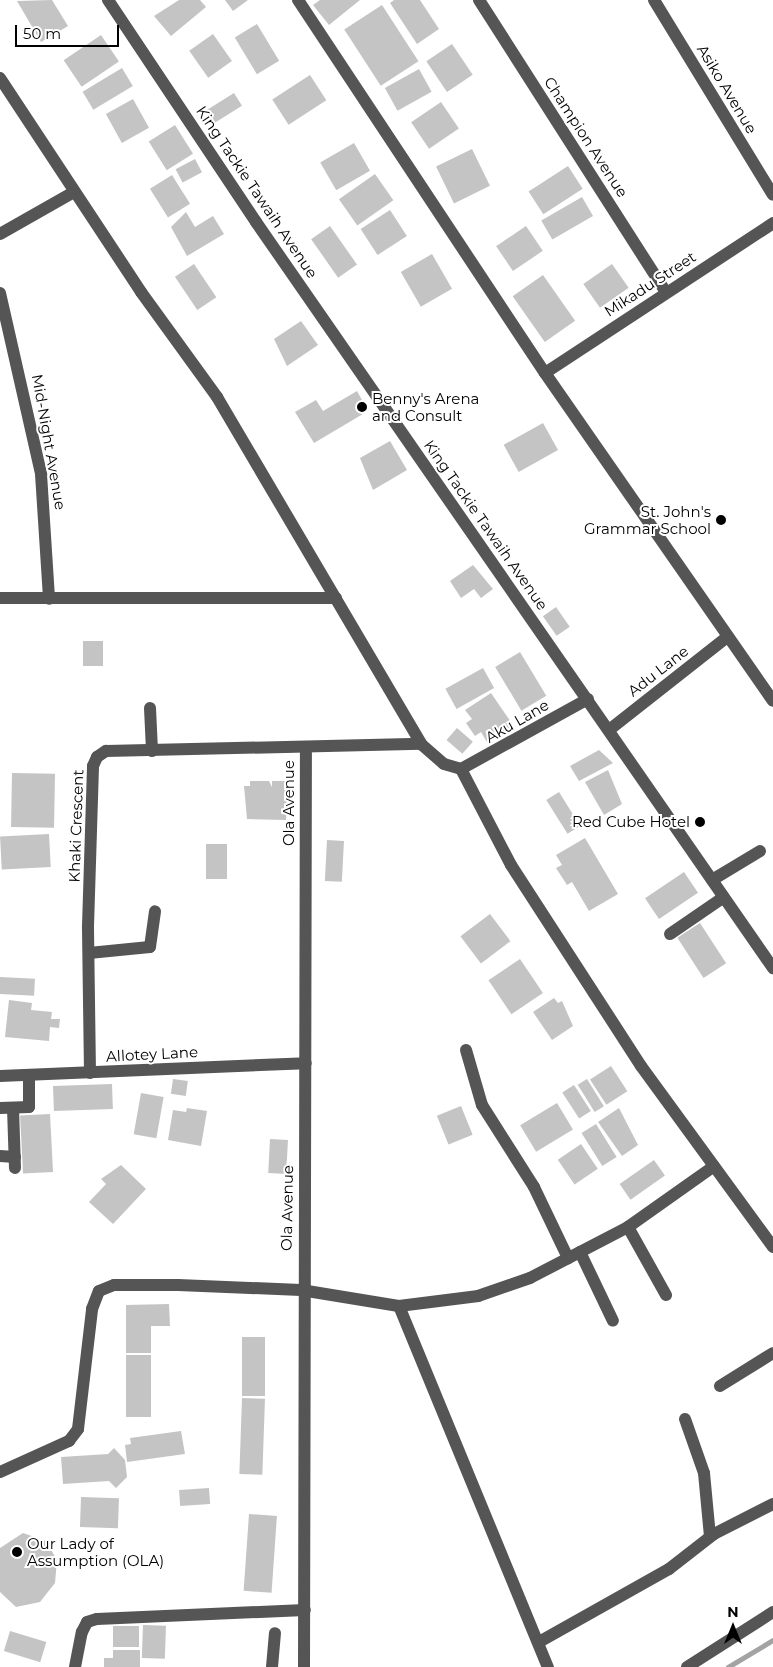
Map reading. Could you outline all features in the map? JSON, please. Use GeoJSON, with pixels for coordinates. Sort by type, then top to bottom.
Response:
{"type":"FeatureCollection","features":[{"type":"Feature","properties":{"kind":"street","name":"King Tackie Tawaih Avenue"},"geometry":{"type":"LineString","coordinates":[[108,0],[256,222],[773,968]]}},
{"type":"Feature","properties":{"kind":"street"},"geometry":{"type":"LineString","coordinates":[[298,0],[545,373],[773,701]]}},
{"type":"Feature","properties":{"kind":"street","name":"Champion Avenue"},"geometry":{"type":"LineString","coordinates":[[479,0],[666,292]]}},
{"type":"Feature","properties":{"kind":"street","name":"Asiko Avenue"},"geometry":{"type":"LineString","coordinates":[[654,0],[773,195]]}},
{"type":"Feature","properties":{"kind":"street"},"geometry":{"type":"LineString","coordinates":[[0,78],[74,192],[192,359],[422,744],[444,764],[461,769],[511,865],[641,1066],[773,1247]]}},
{"type":"Feature","properties":{"kind":"street"},"geometry":{"type":"LineString","coordinates":[[0,234],[74,192]]}},
{"type":"Feature","properties":{"kind":"street","name":"Mikadu Street"},"geometry":{"type":"LineString","coordinates":[[545,373],[773,223]]}},
{"type":"Feature","properties":{"kind":"street","name":"Mid-Night Avenue"},"geometry":{"type":"LineString","coordinates":[[0,294],[41,474],[50,599]]}},
{"type":"Feature","properties":{"kind":"street"},"geometry":{"type":"LineString","coordinates":[[0,598],[336,598]]}},
{"type":"Feature","properties":{"kind":"street","name":"Adu Lane"},"geometry":{"type":"LineString","coordinates":[[609,730],[727,637]]}},
{"type":"Feature","properties":{"kind":"street","name":"Aku Lane"},"geometry":{"type":"LineString","coordinates":[[461,769],[588,699]]}},
{"type":"Feature","properties":{"kind":"street"},"geometry":{"type":"LineString","coordinates":[[150,708],[152,751]]}},
{"type":"Feature","properties":{"kind":"street","name":"Khaki Crescent"},"geometry":{"type":"LineString","coordinates":[[90,1073],[89,953],[93,766],[106,751],[306,749],[422,744]]}},
{"type":"Feature","properties":{"kind":"street","name":"Ola Avenue"},"geometry":{"type":"LineString","coordinates":[[304,1667],[302,1290],[306,1063],[306,749]]}},
{"type":"Feature","properties":{"kind":"street"},"geometry":{"type":"LineString","coordinates":[[712,880],[760,851]]}},
{"type":"Feature","properties":{"kind":"street"},"geometry":{"type":"LineString","coordinates":[[670,934],[724,897]]}},
{"type":"Feature","properties":{"kind":"street"},"geometry":{"type":"LineString","coordinates":[[89,953],[150,946],[155,911]]}},
{"type":"Feature","properties":{"kind":"street"},"geometry":{"type":"LineString","coordinates":[[466,1050],[482,1105],[534,1187],[613,1321]]}},
{"type":"Feature","properties":{"kind":"street","name":"Allotey Lane"},"geometry":{"type":"LineString","coordinates":[[0,1076],[306,1063]]}},
{"type":"Feature","properties":{"kind":"street"},"geometry":{"type":"LineString","coordinates":[[0,1156],[15,1162],[6,1108],[28,1107],[29,1075]]}},
{"type":"Feature","properties":{"kind":"street"},"geometry":{"type":"LineString","coordinates":[[0,1472],[69,1441],[78,1429],[92,1309],[99,1291],[114,1285],[302,1290],[399,1306],[478,1296],[530,1278],[628,1227],[714,1166]]}},
{"type":"Feature","properties":{"kind":"street"},"geometry":{"type":"LineString","coordinates":[[628,1227],[666,1295]]}},
{"type":"Feature","properties":{"kind":"street"},"geometry":{"type":"LineString","coordinates":[[399,1306],[548,1667]]}},
{"type":"Feature","properties":{"kind":"street"},"geometry":{"type":"LineString","coordinates":[[720,1386],[773,1353]]}},
{"type":"Feature","properties":{"kind":"street"},"geometry":{"type":"LineString","coordinates":[[686,1419],[704,1473],[710,1536]]}},
{"type":"Feature","properties":{"kind":"street"},"geometry":{"type":"LineString","coordinates":[[538,1642],[669,1569],[710,1536],[773,1504]]}},
{"type":"Feature","properties":{"kind":"street"},"geometry":{"type":"LineString","coordinates":[[75,1667],[82,1632],[87,1622],[97,1619],[305,1610]]}},
{"type":"Feature","properties":{"kind":"street"},"geometry":{"type":"LineString","coordinates":[[687,1667],[773,1612]]}},
{"type":"Feature","properties":{"kind":"street"},"geometry":{"type":"LineString","coordinates":[[272,1667],[275,1633]]}},
{"type":"Feature","properties":{"kind":"building"},"geometry":{"type":"Polygon","coordinates":[[[52,0],[68,26],[41,42],[17,1],[52,0]]]}},
{"type":"Feature","properties":{"kind":"building"},"geometry":{"type":"Polygon","coordinates":[[[179,0],[200,0],[206,7],[171,36],[154,16],[179,0]]]}},
{"type":"Feature","properties":{"kind":"building"},"geometry":{"type":"Polygon","coordinates":[[[225,0],[248,0],[233,11],[225,0]]]}},
{"type":"Feature","properties":{"kind":"building"},"geometry":{"type":"Polygon","coordinates":[[[320,0],[360,0],[329,25],[313,5],[320,0]]]}},
{"type":"Feature","properties":{"kind":"building"},"geometry":{"type":"Polygon","coordinates":[[[394,0],[420,0],[439,29],[417,44],[390,3],[394,0]]]}},
{"type":"Feature","properties":{"kind":"building"},"geometry":{"type":"Polygon","coordinates":[[[382,5],[418,61],[381,86],[344,30],[382,5]]]}},
{"type":"Feature","properties":{"kind":"building"},"geometry":{"type":"Polygon","coordinates":[[[257,24],[279,61],[257,74],[235,37],[257,24]]]}},
{"type":"Feature","properties":{"kind":"building"},"geometry":{"type":"Polygon","coordinates":[[[213,34],[232,61],[208,78],[189,51],[213,34]]]}},
{"type":"Feature","properties":{"kind":"building"},"geometry":{"type":"Polygon","coordinates":[[[101,35],[119,62],[82,87],[64,60],[101,35]]]}},
{"type":"Feature","properties":{"kind":"building"},"geometry":{"type":"Polygon","coordinates":[[[452,44],[473,75],[447,92],[426,61],[452,44]]]}},
{"type":"Feature","properties":{"kind":"building"},"geometry":{"type":"Polygon","coordinates":[[[122,68],[133,86],[93,110],[83,92],[122,68]]]}},
{"type":"Feature","properties":{"kind":"building"},"geometry":{"type":"Polygon","coordinates":[[[419,69],[432,92],[397,111],[385,88],[419,69]]]}},
{"type":"Feature","properties":{"kind":"building"},"geometry":{"type":"Polygon","coordinates":[[[310,75],[326,100],[289,125],[272,100],[310,75]]]}},
{"type":"Feature","properties":{"kind":"building"},"geometry":{"type":"Polygon","coordinates":[[[234,93],[242,106],[215,123],[207,110],[234,93]]]}},
{"type":"Feature","properties":{"kind":"building"},"geometry":{"type":"Polygon","coordinates":[[[133,99],[149,128],[122,143],[106,114],[133,99]]]}},
{"type":"Feature","properties":{"kind":"building"},"geometry":{"type":"Polygon","coordinates":[[[441,102],[459,129],[429,149],[411,122],[441,102]]]}},
{"type":"Feature","properties":{"kind":"building"},"geometry":{"type":"Polygon","coordinates":[[[175,125],[193,154],[167,170],[149,141],[175,125]]]}},
{"type":"Feature","properties":{"kind":"building"},"geometry":{"type":"Polygon","coordinates":[[[354,143],[370,171],[336,190],[320,162],[354,143]]]}},
{"type":"Feature","properties":{"kind":"building"},"geometry":{"type":"Polygon","coordinates":[[[472,149],[490,186],[454,203],[436,167],[472,149]]]}},
{"type":"Feature","properties":{"kind":"building"},"geometry":{"type":"Polygon","coordinates":[[[195,159],[202,172],[183,183],[176,169],[195,159]]]}},
{"type":"Feature","properties":{"kind":"building"},"geometry":{"type":"Polygon","coordinates":[[[568,166],[583,189],[543,214],[529,192],[568,166]]]}},
{"type":"Feature","properties":{"kind":"building"},"geometry":{"type":"Polygon","coordinates":[[[375,174],[393,200],[357,225],[339,199],[375,174]]]}},
{"type":"Feature","properties":{"kind":"building"},"geometry":{"type":"Polygon","coordinates":[[[172,175],[190,204],[168,218],[150,189],[172,175]]]}},
{"type":"Feature","properties":{"kind":"building"},"geometry":{"type":"Polygon","coordinates":[[[582,197],[593,216],[552,240],[541,220],[582,197]]]}},
{"type":"Feature","properties":{"kind":"building"},"geometry":{"type":"Polygon","coordinates":[[[390,210],[407,236],[378,255],[361,229],[390,210]]]}},
{"type":"Feature","properties":{"kind":"building"},"geometry":{"type":"Polygon","coordinates":[[[186,212],[195,227],[213,216],[224,234],[187,256],[171,227],[186,212]]]}},
{"type":"Feature","properties":{"kind":"building"},"geometry":{"type":"Polygon","coordinates":[[[330,226],[357,265],[338,278],[311,239],[330,226]]]}},
{"type":"Feature","properties":{"kind":"building"},"geometry":{"type":"Polygon","coordinates":[[[526,226],[543,251],[513,271],[496,246],[526,226]]]}},
{"type":"Feature","properties":{"kind":"building"},"geometry":{"type":"Polygon","coordinates":[[[432,254],[452,289],[421,307],[401,272],[432,254]]]}},
{"type":"Feature","properties":{"kind":"building"},"geometry":{"type":"Polygon","coordinates":[[[194,264],[216,297],[197,310],[175,277],[194,264]]]}},
{"type":"Feature","properties":{"kind":"building"},"geometry":{"type":"Polygon","coordinates":[[[612,264],[629,288],[600,308],[583,284],[612,264]]]}},
{"type":"Feature","properties":{"kind":"building"},"geometry":{"type":"Polygon","coordinates":[[[543,275],[575,321],[545,342],[513,296],[543,275]]]}},
{"type":"Feature","properties":{"kind":"building"},"geometry":{"type":"Polygon","coordinates":[[[301,321],[318,345],[287,366],[274,339],[301,321]]]}},
{"type":"Feature","properties":{"kind":"building"},"geometry":{"type":"Polygon","coordinates":[[[357,391],[368,411],[314,443],[295,412],[316,400],[323,411],[357,391]]]}},
{"type":"Feature","properties":{"kind":"building"},"geometry":{"type":"Polygon","coordinates":[[[543,423],[558,450],[519,472],[504,445],[543,423]]]}},
{"type":"Feature","properties":{"kind":"building"},"geometry":{"type":"Polygon","coordinates":[[[390,441],[407,470],[373,490],[360,458],[390,441]]]}},
{"type":"Feature","properties":{"kind":"building"},"geometry":{"type":"Polygon","coordinates":[[[473,565],[493,589],[481,598],[474,589],[461,598],[450,581],[473,565]]]}},
{"type":"Feature","properties":{"kind":"building"},"geometry":{"type":"Polygon","coordinates":[[[556,607],[570,627],[557,636],[543,616],[556,607]]]}},
{"type":"Feature","properties":{"kind":"building"},"geometry":{"type":"Polygon","coordinates":[[[83,641],[103,641],[103,666],[83,666],[83,641]]]}},
{"type":"Feature","properties":{"kind":"building"},"geometry":{"type":"Polygon","coordinates":[[[520,652],[546,696],[521,711],[495,667],[520,652]]]}},
{"type":"Feature","properties":{"kind":"building"},"geometry":{"type":"Polygon","coordinates":[[[483,668],[494,688],[457,709],[445,689],[483,668]]]}},
{"type":"Feature","properties":{"kind":"building"},"geometry":{"type":"Polygon","coordinates":[[[491,693],[513,725],[487,742],[481,732],[475,736],[466,723],[472,719],[465,710],[491,693]]]}},
{"type":"Feature","properties":{"kind":"building"},"geometry":{"type":"Polygon","coordinates":[[[457,728],[473,742],[462,754],[447,740],[457,728]]]}},
{"type":"Feature","properties":{"kind":"building"},"geometry":{"type":"Polygon","coordinates":[[[599,750],[613,763],[579,781],[570,766],[599,750]]]}},
{"type":"Feature","properties":{"kind":"building"},"geometry":{"type":"Polygon","coordinates":[[[608,770],[622,804],[604,815],[585,782],[608,770]]]}},
{"type":"Feature","properties":{"kind":"building"},"geometry":{"type":"Polygon","coordinates":[[[12,773],[55,774],[54,828],[11,827],[12,773]]]}},
{"type":"Feature","properties":{"kind":"building"},"geometry":{"type":"Polygon","coordinates":[[[250,781],[269,781],[272,787],[272,781],[287,781],[286,820],[247,819],[244,786],[250,786],[250,781]]]}},
{"type":"Feature","properties":{"kind":"building"},"geometry":{"type":"Polygon","coordinates":[[[559,792],[580,826],[567,834],[546,800],[559,792]]]}},
{"type":"Feature","properties":{"kind":"building"},"geometry":{"type":"Polygon","coordinates":[[[49,834],[51,867],[2,870],[0,837],[49,834]]]}},
{"type":"Feature","properties":{"kind":"building"},"geometry":{"type":"Polygon","coordinates":[[[585,838],[618,894],[589,911],[572,882],[567,885],[556,868],[562,865],[556,855],[585,838]]]}},
{"type":"Feature","properties":{"kind":"building"},"geometry":{"type":"Polygon","coordinates":[[[327,840],[344,841],[342,882],[325,881],[327,840]]]}},
{"type":"Feature","properties":{"kind":"building"},"geometry":{"type":"Polygon","coordinates":[[[206,844],[227,844],[227,879],[206,879],[206,844]]]}},
{"type":"Feature","properties":{"kind":"building"},"geometry":{"type":"Polygon","coordinates":[[[684,872],[698,893],[659,919],[645,898],[684,872]]]}},
{"type":"Feature","properties":{"kind":"building"},"geometry":{"type":"Polygon","coordinates":[[[490,914],[510,941],[481,963],[460,936],[490,914]]]}},
{"type":"Feature","properties":{"kind":"building"},"geometry":{"type":"Polygon","coordinates":[[[700,923],[726,963],[703,978],[677,938],[700,923]]]}},
{"type":"Feature","properties":{"kind":"building"},"geometry":{"type":"Polygon","coordinates":[[[520,959],[543,993],[511,1014],[488,980],[520,959]]]}},
{"type":"Feature","properties":{"kind":"building"},"geometry":{"type":"Polygon","coordinates":[[[0,977],[35,979],[34,996],[0,994],[0,977]]]}},
{"type":"Feature","properties":{"kind":"building"},"geometry":{"type":"Polygon","coordinates":[[[554,998],[558,1003],[562,1001],[573,1026],[552,1040],[533,1012],[554,998]]]}},
{"type":"Feature","properties":{"kind":"building"},"geometry":{"type":"Polygon","coordinates":[[[9,1000],[32,1003],[31,1010],[52,1012],[51,1019],[60,1019],[59,1028],[50,1027],[49,1041],[5,1037],[9,1000]]]}},
{"type":"Feature","properties":{"kind":"building"},"geometry":{"type":"Polygon","coordinates":[[[611,1066],[627,1091],[606,1105],[590,1080],[611,1066]]]}},
{"type":"Feature","properties":{"kind":"building"},"geometry":{"type":"Polygon","coordinates":[[[173,1079],[188,1081],[186,1096],[171,1094],[173,1079]]]}},
{"type":"Feature","properties":{"kind":"building"},"geometry":{"type":"Polygon","coordinates":[[[587,1079],[604,1106],[595,1112],[578,1085],[587,1079]]]}},
{"type":"Feature","properties":{"kind":"building"},"geometry":{"type":"Polygon","coordinates":[[[112,1084],[113,1109],[54,1111],[53,1086],[112,1084]]]}},
{"type":"Feature","properties":{"kind":"building"},"geometry":{"type":"Polygon","coordinates":[[[574,1085],[591,1111],[579,1119],[562,1093],[574,1085]]]}},
{"type":"Feature","properties":{"kind":"building"},"geometry":{"type":"Polygon","coordinates":[[[141,1093],[164,1097],[156,1138],[134,1134],[141,1093]]]}},
{"type":"Feature","properties":{"kind":"building"},"geometry":{"type":"Polygon","coordinates":[[[557,1103],[573,1130],[536,1152],[520,1125],[557,1103]]]}},
{"type":"Feature","properties":{"kind":"building"},"geometry":{"type":"Polygon","coordinates":[[[461,1106],[473,1135],[449,1144],[437,1116],[461,1106]]]}},
{"type":"Feature","properties":{"kind":"building"},"geometry":{"type":"Polygon","coordinates":[[[187,1108],[207,1111],[201,1146],[168,1140],[173,1110],[186,1112],[187,1108]]]}},
{"type":"Feature","properties":{"kind":"building"},"geometry":{"type":"Polygon","coordinates":[[[619,1108],[638,1145],[622,1156],[598,1122],[619,1108]]]}},
{"type":"Feature","properties":{"kind":"building"},"geometry":{"type":"Polygon","coordinates":[[[50,1114],[53,1172],[23,1173],[20,1116],[50,1114]]]}},
{"type":"Feature","properties":{"kind":"building"},"geometry":{"type":"Polygon","coordinates":[[[596,1124],[617,1157],[602,1166],[582,1133],[596,1124]]]}},
{"type":"Feature","properties":{"kind":"building"},"geometry":{"type":"Polygon","coordinates":[[[270,1139],[288,1140],[286,1174],[268,1173],[270,1139]]]}},
{"type":"Feature","properties":{"kind":"building"},"geometry":{"type":"Polygon","coordinates":[[[581,1144],[598,1169],[575,1185],[558,1160],[581,1144]]]}},
{"type":"Feature","properties":{"kind":"building"},"geometry":{"type":"Polygon","coordinates":[[[654,1160],[665,1176],[630,1200],[620,1184],[654,1160]]]}},
{"type":"Feature","properties":{"kind":"building"},"geometry":{"type":"Polygon","coordinates":[[[121,1165],[146,1189],[113,1224],[89,1202],[106,1184],[101,1179],[121,1165]]]}},
{"type":"Feature","properties":{"kind":"building"},"geometry":{"type":"Polygon","coordinates":[[[169,1304],[170,1326],[151,1326],[151,1353],[126,1353],[126,1305],[169,1304]]]}},
{"type":"Feature","properties":{"kind":"building"},"geometry":{"type":"Polygon","coordinates":[[[242,1337],[265,1337],[265,1396],[242,1396],[242,1337]]]}},
{"type":"Feature","properties":{"kind":"building"},"geometry":{"type":"Polygon","coordinates":[[[126,1355],[151,1355],[151,1417],[126,1417],[126,1355]]]}},
{"type":"Feature","properties":{"kind":"building"},"geometry":{"type":"Polygon","coordinates":[[[242,1398],[265,1399],[262,1475],[239,1474],[242,1398]]]}},
{"type":"Feature","properties":{"kind":"building"},"geometry":{"type":"Polygon","coordinates":[[[181,1431],[185,1454],[127,1462],[125,1445],[131,1444],[130,1438],[181,1431]]]}},
{"type":"Feature","properties":{"kind":"building"},"geometry":{"type":"Polygon","coordinates":[[[114,1448],[125,1460],[127,1477],[116,1488],[109,1481],[63,1484],[61,1457],[108,1454],[114,1448]]]}},
{"type":"Feature","properties":{"kind":"building"},"geometry":{"type":"Polygon","coordinates":[[[209,1488],[210,1504],[180,1506],[179,1490],[209,1488]]]}},
{"type":"Feature","properties":{"kind":"building"},"geometry":{"type":"Polygon","coordinates":[[[81,1497],[119,1498],[118,1528],[80,1527],[81,1497]]]}},
{"type":"Feature","properties":{"kind":"building"},"geometry":{"type":"Polygon","coordinates":[[[249,1514],[277,1516],[272,1593],[244,1591],[249,1514]]]}},
{"type":"Feature","properties":{"kind":"building"},"geometry":{"type":"Polygon","coordinates":[[[23,1533],[46,1541],[57,1560],[55,1583],[40,1602],[16,1607],[0,1592],[0,1548],[23,1533]]]}},
{"type":"Feature","properties":{"kind":"building"},"geometry":{"type":"Polygon","coordinates":[[[143,1625],[166,1626],[165,1659],[142,1658],[143,1625]]]}},
{"type":"Feature","properties":{"kind":"building"},"geometry":{"type":"Polygon","coordinates":[[[113,1626],[139,1626],[139,1647],[113,1647],[113,1626]]]}},
{"type":"Feature","properties":{"kind":"building"},"geometry":{"type":"Polygon","coordinates":[[[10,1631],[46,1642],[40,1662],[4,1651],[10,1631]]]}},
{"type":"Feature","properties":{"kind":"building"},"geometry":{"type":"Polygon","coordinates":[[[113,1650],[140,1650],[140,1667],[104,1667],[104,1658],[113,1658],[113,1650]]]}},
{"type":"Feature","properties":{"kind":"waterway"},"geometry":{"type":"LineString","coordinates":[[728,1667],[773,1640]]}},
{"type":"Feature","properties":{"kind":"place","name":"Benny's Arena and Consult"},"geometry":{"type":"Point","coordinates":[362,407]}},
{"type":"Feature","properties":{"kind":"place","name":"St. John's Grammar School"},"geometry":{"type":"Point","coordinates":[721,520]}},
{"type":"Feature","properties":{"kind":"place","name":"Red Cube Hotel"},"geometry":{"type":"Point","coordinates":[700,822]}},
{"type":"Feature","properties":{"kind":"place","name":"Our Lady of Assumption (OLA)"},"geometry":{"type":"Point","coordinates":[17,1552]}}]}
